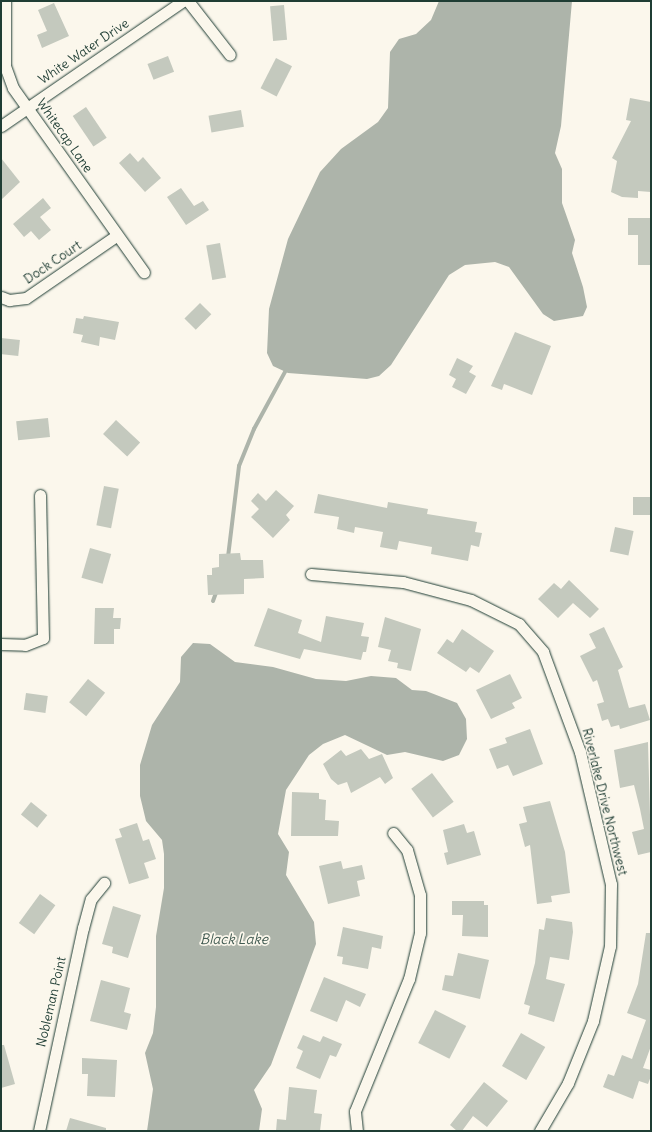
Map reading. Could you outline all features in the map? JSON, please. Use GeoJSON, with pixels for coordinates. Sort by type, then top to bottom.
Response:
{"type":"FeatureCollection","features":[{"type":"Feature","properties":{"kind":"street","name":"Whitecap Lane"},"geometry":{"type":"LineString","coordinates":[[5,1],[5,66],[13,88],[116,236],[144,272]]}},
{"type":"Feature","properties":{"kind":"street","name":"White Water Drive"},"geometry":{"type":"LineString","coordinates":[[1,126],[183,1]]}},
{"type":"Feature","properties":{"kind":"street"},"geometry":{"type":"LineString","coordinates":[[188,1],[230,55]]}},
{"type":"Feature","properties":{"kind":"street","name":"Dock Court"},"geometry":{"type":"LineString","coordinates":[[1,297],[9,300],[26,298],[116,236]]}},
{"type":"Feature","properties":{"kind":"street"},"geometry":{"type":"LineString","coordinates":[[1,644],[25,645],[43,638],[40,495]]}},
{"type":"Feature","properties":{"kind":"street","name":"Riverlake Drive Northwest"},"geometry":{"type":"LineString","coordinates":[[311,574],[403,582],[471,600],[519,624],[543,652],[580,752],[611,884],[610,946],[593,1021],[568,1083],[540,1131]]}},
{"type":"Feature","properties":{"kind":"street"},"geometry":{"type":"LineString","coordinates":[[357,1131],[355,1111],[409,979],[420,933],[418,888],[407,850],[393,833]]}},
{"type":"Feature","properties":{"kind":"street","name":"Nobleman Point"},"geometry":{"type":"LineString","coordinates":[[39,1131],[83,928],[91,899],[104,883]]}},
{"type":"Feature","properties":{"kind":"water"},"geometry":{"type":"Polygon","coordinates":[[[439,1],[572,1],[561,126],[555,153],[562,169],[562,203],[575,240],[572,253],[583,287],[587,307],[583,316],[554,321],[543,314],[509,267],[495,262],[465,265],[449,275],[391,365],[379,376],[367,379],[288,373],[273,366],[267,353],[269,309],[288,239],[320,172],[341,149],[378,122],[388,108],[390,52],[399,39],[416,34],[431,20],[439,1]]]}},
{"type":"Feature","properties":{"kind":"water","name":"Black Lake"},"geometry":{"type":"Polygon","coordinates":[[[193,643],[210,644],[235,662],[273,667],[316,679],[346,681],[371,676],[396,678],[412,690],[426,691],[457,703],[466,719],[467,739],[459,755],[443,761],[405,752],[387,755],[345,735],[323,744],[309,755],[286,790],[278,834],[289,852],[286,875],[314,922],[316,944],[271,1065],[254,1090],[262,1109],[259,1131],[147,1131],[153,1089],[145,1053],[153,1033],[156,1007],[156,936],[164,888],[164,854],[162,840],[146,821],[140,796],[140,765],[152,725],[180,682],[181,657],[193,643]]]}},
{"type":"Feature","properties":{"kind":"building"},"geometry":{"type":"Polygon","coordinates":[[[54,3],[69,36],[42,48],[37,35],[47,31],[38,10],[54,3]]]}},
{"type":"Feature","properties":{"kind":"building"},"geometry":{"type":"Polygon","coordinates":[[[284,5],[287,40],[273,41],[270,6],[284,5]]]}},
{"type":"Feature","properties":{"kind":"building"},"geometry":{"type":"Polygon","coordinates":[[[168,56],[174,72],[154,80],[147,64],[168,56]]]}},
{"type":"Feature","properties":{"kind":"building"},"geometry":{"type":"Polygon","coordinates":[[[276,58],[292,66],[277,96],[261,88],[276,58]]]}},
{"type":"Feature","properties":{"kind":"building"},"geometry":{"type":"Polygon","coordinates":[[[630,98],[651,102],[651,192],[638,191],[638,198],[622,197],[611,192],[617,161],[612,158],[631,121],[626,120],[630,98]]]}},
{"type":"Feature","properties":{"kind":"building"},"geometry":{"type":"Polygon","coordinates":[[[86,107],[107,138],[93,147],[73,116],[86,107]]]}},
{"type":"Feature","properties":{"kind":"building"},"geometry":{"type":"Polygon","coordinates":[[[241,110],[244,127],[211,132],[209,116],[241,110]]]}},
{"type":"Feature","properties":{"kind":"building"},"geometry":{"type":"Polygon","coordinates":[[[130,153],[138,162],[143,157],[161,178],[145,192],[119,163],[130,153]]]}},
{"type":"Feature","properties":{"kind":"building"},"geometry":{"type":"Polygon","coordinates":[[[1,158],[20,182],[1,200],[1,158]]]}},
{"type":"Feature","properties":{"kind":"building"},"geometry":{"type":"Polygon","coordinates":[[[181,188],[194,206],[203,201],[209,210],[186,225],[167,197],[181,188]]]}},
{"type":"Feature","properties":{"kind":"building"},"geometry":{"type":"Polygon","coordinates":[[[43,198],[51,208],[40,217],[51,230],[39,240],[31,231],[24,237],[13,224],[43,198]]]}},
{"type":"Feature","properties":{"kind":"building"},"geometry":{"type":"Polygon","coordinates":[[[628,218],[651,218],[651,265],[638,265],[638,235],[628,235],[628,218]]]}},
{"type":"Feature","properties":{"kind":"building"},"geometry":{"type":"Polygon","coordinates":[[[220,243],[226,277],[212,280],[206,245],[220,243]]]}},
{"type":"Feature","properties":{"kind":"building"},"geometry":{"type":"Polygon","coordinates":[[[200,303],[211,314],[196,330],[184,319],[200,303]]]}},
{"type":"Feature","properties":{"kind":"building"},"geometry":{"type":"Polygon","coordinates":[[[84,316],[119,322],[115,340],[100,337],[99,346],[81,342],[83,335],[73,333],[76,318],[83,319],[84,316]]]}},
{"type":"Feature","properties":{"kind":"building"},"geometry":{"type":"Polygon","coordinates":[[[515,332],[551,346],[532,395],[504,384],[502,390],[491,386],[515,332]]]}},
{"type":"Feature","properties":{"kind":"building"},"geometry":{"type":"Polygon","coordinates":[[[1,338],[20,340],[18,356],[1,354],[1,338]]]}},
{"type":"Feature","properties":{"kind":"building"},"geometry":{"type":"Polygon","coordinates":[[[457,358],[473,366],[469,372],[476,376],[466,394],[452,387],[456,379],[449,375],[457,358]]]}},
{"type":"Feature","properties":{"kind":"building"},"geometry":{"type":"Polygon","coordinates":[[[48,418],[50,437],[18,440],[16,421],[48,418]]]}},
{"type":"Feature","properties":{"kind":"building"},"geometry":{"type":"Polygon","coordinates":[[[116,420],[140,443],[127,456],[103,434],[116,420]]]}},
{"type":"Feature","properties":{"kind":"building"},"geometry":{"type":"Polygon","coordinates":[[[104,486],[119,489],[111,528],[96,525],[104,486]]]}},
{"type":"Feature","properties":{"kind":"building"},"geometry":{"type":"Polygon","coordinates":[[[276,490],[294,506],[286,515],[290,520],[273,538],[251,517],[259,509],[251,501],[258,493],[266,501],[276,490]]]}},
{"type":"Feature","properties":{"kind":"building"},"geometry":{"type":"Polygon","coordinates":[[[318,494],[387,508],[388,502],[428,509],[427,514],[477,522],[475,532],[482,533],[479,547],[471,545],[468,561],[431,554],[432,547],[399,541],[397,550],[380,547],[383,532],[355,527],[354,533],[337,529],[339,517],[314,513],[318,494]]]}},
{"type":"Feature","properties":{"kind":"building"},"geometry":{"type":"Polygon","coordinates":[[[633,497],[651,497],[651,515],[633,515],[633,497]]]}},
{"type":"Feature","properties":{"kind":"building"},"geometry":{"type":"Polygon","coordinates":[[[615,527],[634,531],[628,555],[610,551],[615,527]]]}},
{"type":"Feature","properties":{"kind":"building"},"geometry":{"type":"Polygon","coordinates":[[[90,548],[111,554],[103,584],[81,578],[90,548]]]}},
{"type":"Feature","properties":{"kind":"building"},"geometry":{"type":"Polygon","coordinates":[[[240,553],[241,560],[263,560],[264,578],[244,579],[244,594],[208,595],[207,575],[212,575],[212,568],[219,567],[219,554],[240,553]]]}},
{"type":"Feature","properties":{"kind":"building"},"geometry":{"type":"Polygon","coordinates":[[[569,580],[599,609],[590,618],[573,603],[558,618],[538,599],[554,583],[561,589],[569,580]]]}},
{"type":"Feature","properties":{"kind":"building"},"geometry":{"type":"Polygon","coordinates":[[[95,608],[114,608],[113,618],[121,618],[120,629],[114,629],[114,644],[94,644],[95,608]]]}},
{"type":"Feature","properties":{"kind":"building"},"geometry":{"type":"Polygon","coordinates":[[[268,608],[302,620],[298,633],[321,642],[326,616],[364,623],[361,636],[369,637],[366,652],[363,652],[361,660],[304,649],[300,659],[254,646],[268,608]]]}},
{"type":"Feature","properties":{"kind":"building"},"geometry":{"type":"Polygon","coordinates":[[[385,617],[421,629],[411,671],[397,668],[398,663],[388,661],[391,650],[378,647],[385,617]]]}},
{"type":"Feature","properties":{"kind":"building"},"geometry":{"type":"Polygon","coordinates":[[[604,627],[623,667],[618,670],[629,708],[645,704],[650,720],[620,729],[619,725],[611,727],[608,719],[602,721],[597,704],[604,702],[597,680],[593,682],[580,656],[596,648],[589,634],[604,627]]]}},
{"type":"Feature","properties":{"kind":"building"},"geometry":{"type":"Polygon","coordinates":[[[462,629],[494,651],[479,673],[470,667],[466,672],[437,653],[447,639],[453,643],[462,629]]]}},
{"type":"Feature","properties":{"kind":"building"},"geometry":{"type":"Polygon","coordinates":[[[510,674],[522,698],[512,703],[515,708],[491,719],[476,690],[510,674]]]}},
{"type":"Feature","properties":{"kind":"building"},"geometry":{"type":"Polygon","coordinates":[[[88,679],[105,693],[86,716],[69,702],[88,679]]]}},
{"type":"Feature","properties":{"kind":"building"},"geometry":{"type":"Polygon","coordinates":[[[26,693],[48,696],[45,713],[24,710],[26,693]]]}},
{"type":"Feature","properties":{"kind":"building"},"geometry":{"type":"Polygon","coordinates":[[[530,729],[543,764],[513,776],[508,765],[497,769],[489,749],[507,743],[505,738],[530,729]]]}},
{"type":"Feature","properties":{"kind":"building"},"geometry":{"type":"Polygon","coordinates":[[[648,742],[651,852],[638,855],[632,832],[644,829],[640,809],[634,785],[620,788],[614,750],[648,742]]]}},
{"type":"Feature","properties":{"kind":"building"},"geometry":{"type":"Polygon","coordinates":[[[361,749],[369,759],[382,754],[393,778],[385,784],[380,777],[351,793],[347,782],[338,785],[331,779],[323,764],[341,750],[346,756],[361,749]]]}},
{"type":"Feature","properties":{"kind":"building"},"geometry":{"type":"Polygon","coordinates":[[[432,773],[454,802],[433,817],[411,789],[432,773]]]}},
{"type":"Feature","properties":{"kind":"building"},"geometry":{"type":"Polygon","coordinates":[[[292,792],[319,793],[319,799],[326,800],[325,820],[339,821],[338,836],[291,836],[292,792]]]}},
{"type":"Feature","properties":{"kind":"building"},"geometry":{"type":"Polygon","coordinates":[[[550,801],[565,852],[570,893],[551,896],[552,902],[537,904],[530,845],[525,847],[519,824],[527,822],[523,807],[550,801]]]}},
{"type":"Feature","properties":{"kind":"building"},"geometry":{"type":"Polygon","coordinates":[[[31,802],[47,815],[37,828],[21,814],[31,802]]]}},
{"type":"Feature","properties":{"kind":"building"},"geometry":{"type":"Polygon","coordinates":[[[137,823],[143,841],[149,839],[156,859],[144,863],[149,878],[129,884],[115,839],[122,837],[119,829],[137,823]]]}},
{"type":"Feature","properties":{"kind":"building"},"geometry":{"type":"Polygon","coordinates":[[[464,824],[467,833],[474,831],[481,855],[447,865],[444,853],[448,852],[443,830],[464,824]]]}},
{"type":"Feature","properties":{"kind":"building"},"geometry":{"type":"Polygon","coordinates":[[[341,861],[343,869],[362,865],[365,879],[357,881],[360,896],[328,904],[319,866],[341,861]]]}},
{"type":"Feature","properties":{"kind":"building"},"geometry":{"type":"Polygon","coordinates":[[[40,894],[55,905],[34,934],[19,923],[40,894]]]}},
{"type":"Feature","properties":{"kind":"building"},"geometry":{"type":"Polygon","coordinates":[[[452,901],[484,901],[484,905],[488,905],[488,937],[462,936],[463,915],[452,915],[452,901]]]}},
{"type":"Feature","properties":{"kind":"building"},"geometry":{"type":"Polygon","coordinates":[[[113,906],[141,915],[128,958],[112,953],[113,947],[102,944],[113,906]]]}},
{"type":"Feature","properties":{"kind":"building"},"geometry":{"type":"Polygon","coordinates":[[[546,918],[572,922],[573,932],[569,960],[550,957],[546,979],[565,984],[554,1022],[528,1014],[530,1006],[524,1004],[535,963],[539,929],[544,930],[546,918]]]}},
{"type":"Feature","properties":{"kind":"building"},"geometry":{"type":"Polygon","coordinates":[[[343,927],[383,936],[381,949],[372,947],[368,969],[342,964],[343,957],[337,956],[343,927]]]}},
{"type":"Feature","properties":{"kind":"building"},"geometry":{"type":"Polygon","coordinates":[[[646,933],[651,933],[651,1046],[643,1068],[651,1070],[651,1076],[648,1084],[639,1081],[633,1099],[603,1087],[608,1074],[614,1076],[622,1055],[632,1059],[646,1020],[627,1013],[638,984],[646,933]]]}},
{"type":"Feature","properties":{"kind":"building"},"geometry":{"type":"Polygon","coordinates":[[[458,953],[489,960],[480,999],[442,990],[445,975],[453,976],[458,953]]]}},
{"type":"Feature","properties":{"kind":"building"},"geometry":{"type":"Polygon","coordinates":[[[324,977],[366,994],[360,1007],[346,1000],[337,1022],[310,1011],[324,977]]]}},
{"type":"Feature","properties":{"kind":"building"},"geometry":{"type":"Polygon","coordinates":[[[101,980],[130,988],[124,1012],[131,1014],[127,1030],[90,1021],[101,980]]]}},
{"type":"Feature","properties":{"kind":"building"},"geometry":{"type":"Polygon","coordinates":[[[435,1010],[466,1026],[449,1059],[418,1043],[435,1010]]]}},
{"type":"Feature","properties":{"kind":"building"},"geometry":{"type":"Polygon","coordinates":[[[521,1033],[545,1047],[526,1080],[502,1066],[521,1033]]]}},
{"type":"Feature","properties":{"kind":"building"},"geometry":{"type":"Polygon","coordinates":[[[303,1035],[320,1042],[323,1036],[342,1044],[336,1057],[330,1055],[320,1079],[296,1068],[303,1051],[297,1048],[303,1035]]]}},
{"type":"Feature","properties":{"kind":"building"},"geometry":{"type":"Polygon","coordinates":[[[1,1045],[4,1045],[15,1084],[1,1088],[1,1045]]]}},
{"type":"Feature","properties":{"kind":"building"},"geometry":{"type":"Polygon","coordinates":[[[82,1058],[117,1060],[115,1097],[87,1096],[88,1074],[82,1074],[82,1058]]]}},
{"type":"Feature","properties":{"kind":"building"},"geometry":{"type":"Polygon","coordinates":[[[484,1082],[508,1101],[487,1127],[473,1116],[462,1131],[457,1131],[450,1125],[484,1082]]]}},
{"type":"Feature","properties":{"kind":"building"},"geometry":{"type":"Polygon","coordinates":[[[289,1087],[317,1090],[314,1113],[322,1114],[320,1131],[276,1131],[277,1119],[286,1120],[289,1087]]]}},
{"type":"Feature","properties":{"kind":"building"},"geometry":{"type":"Polygon","coordinates":[[[70,1118],[106,1128],[106,1131],[66,1131],[70,1118]]]}},
{"type":"Feature","properties":{"kind":"waterway"},"geometry":{"type":"LineString","coordinates":[[228,557],[239,466],[254,429],[285,372]]}},
{"type":"Feature","properties":{"kind":"waterway"},"geometry":{"type":"LineString","coordinates":[[213,601],[217,590]]}}]}
